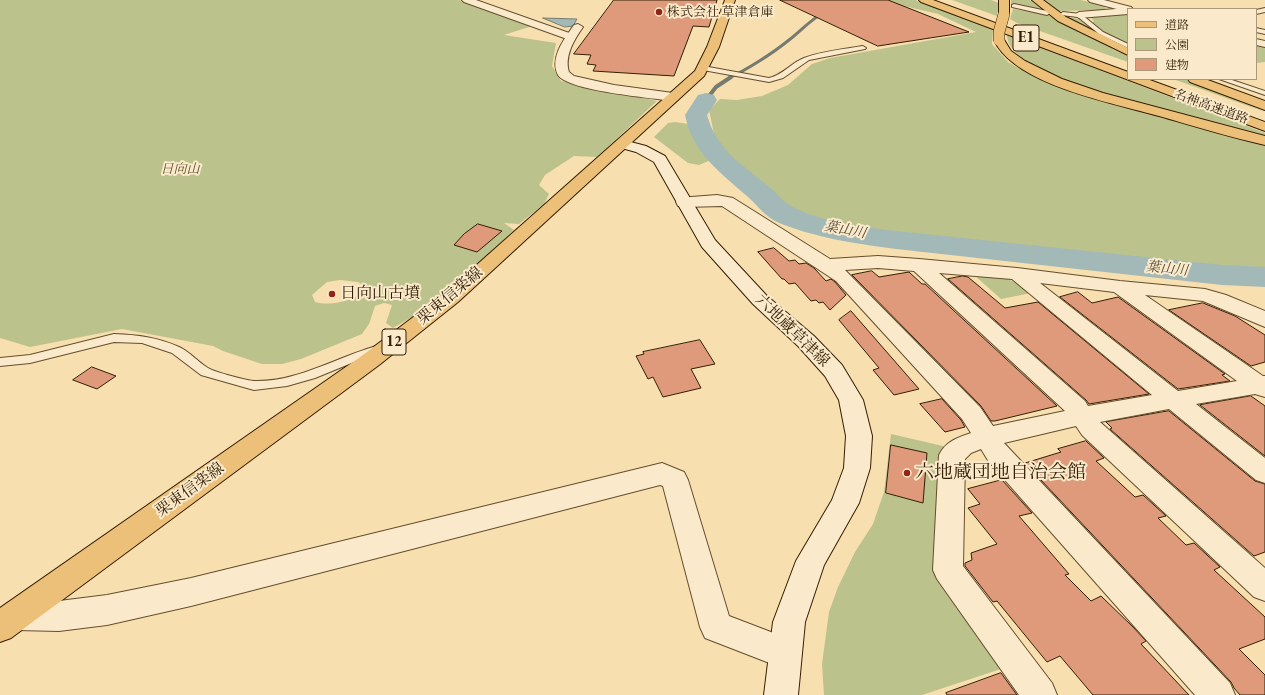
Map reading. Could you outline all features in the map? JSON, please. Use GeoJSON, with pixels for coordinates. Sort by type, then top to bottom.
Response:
{"type":"FeatureCollection","features":[{"type":"Feature","properties":{"kind":"main road","name":"栗東信楽線"},"geometry":{"type":"LineString","coordinates":[[9,621],[389,346],[451,298],[700,73],[713,47],[730,0]]}},
{"type":"Feature","properties":{"kind":"main road","name":"E1"},"geometry":{"type":"LineString","coordinates":[[924,0],[1127,76]]}},
{"type":"Feature","properties":{"kind":"main road","name":"E1"},"geometry":{"type":"LineString","coordinates":[[942,0],[1127,68]]}},
{"type":"Feature","properties":{"kind":"main road"},"geometry":{"type":"LineString","coordinates":[[1004,0],[1004,14],[999,32],[999,40],[1006,52],[1037,72],[1060,82],[1125,103],[1265,141]]}},
{"type":"Feature","properties":{"kind":"main road"},"geometry":{"type":"LineString","coordinates":[[1037,0],[1073,26],[1127,52]]}},
{"type":"Feature","properties":{"kind":"main road","name":"名神高速道路"},"geometry":{"type":"LineString","coordinates":[[1138,80],[1265,127]]}},
{"type":"Feature","properties":{"kind":"main road","name":"名神高速道路"},"geometry":{"type":"LineString","coordinates":[[1162,80],[1265,117]]}},
{"type":"Feature","properties":{"kind":"main road"},"geometry":{"type":"LineString","coordinates":[[1197,80],[1265,106]]}},
{"type":"Feature","properties":{"kind":"street"},"geometry":{"type":"LineString","coordinates":[[467,0],[575,32],[563,52],[562,68],[564,75],[568,79],[594,86],[673,97]]}},
{"type":"Feature","properties":{"kind":"street"},"geometry":{"type":"LineString","coordinates":[[1093,0],[1127,10]]}},
{"type":"Feature","properties":{"kind":"street"},"geometry":{"type":"LineString","coordinates":[[1079,15],[1127,10]]}},
{"type":"Feature","properties":{"kind":"street","name":"六地蔵草津線"},"geometry":{"type":"LineString","coordinates":[[623,144],[641,149],[660,159],[708,243],[760,300],[806,341],[834,371],[851,400],[860,436],[857,468],[845,503],[812,561],[789,622],[781,695]]}},
{"type":"Feature","properties":{"kind":"street"},"geometry":{"type":"LineString","coordinates":[[684,202],[717,200],[727,202],[843,277],[971,413],[998,455],[1218,695]]}},
{"type":"Feature","properties":{"kind":"street"},"geometry":{"type":"LineString","coordinates":[[826,265],[878,262],[919,265],[1017,274],[1120,287],[1205,295],[1225,301],[1265,320]]}},
{"type":"Feature","properties":{"kind":"street"},"geometry":{"type":"LineString","coordinates":[[919,265],[1076,407],[1091,428],[1265,587]]}},
{"type":"Feature","properties":{"kind":"street"},"geometry":{"type":"LineString","coordinates":[[1017,274],[1265,473]]}},
{"type":"Feature","properties":{"kind":"street"},"geometry":{"type":"LineString","coordinates":[[1120,287],[1263,386]]}},
{"type":"Feature","properties":{"kind":"street"},"geometry":{"type":"LineString","coordinates":[[1040,695],[948,570],[952,455],[962,446],[987,437],[1082,416],[1263,386]]}},
{"type":"Feature","properties":{"kind":"street"},"geometry":{"type":"LineString","coordinates":[[9,621],[107,610],[191,592],[662,474],[675,480],[716,627],[786,653]]}},
{"type":"Feature","properties":{"kind":"lane"},"geometry":{"type":"LineString","coordinates":[[1014,6],[1047,13]]}},
{"type":"Feature","properties":{"kind":"lane"},"geometry":{"type":"LineString","coordinates":[[1063,14],[1079,15],[1101,33],[1127,46]]}},
{"type":"Feature","properties":{"kind":"lane"},"geometry":{"type":"LineString","coordinates":[[703,68],[769,80],[779,79],[806,60],[836,52],[863,48]]}},
{"type":"Feature","properties":{"kind":"lane"},"geometry":{"type":"LineString","coordinates":[[1225,80],[1265,93]]}},
{"type":"Feature","properties":{"kind":"lane"},"geometry":{"type":"LineString","coordinates":[[0,362],[30,359],[114,338],[143,339],[176,350],[205,372],[254,386],[287,382],[311,375],[350,359],[389,346]]}},
{"type":"Feature","properties":{"kind":"green space","name":"日向山"},"geometry":{"type":"Polygon","coordinates":[[[0,0],[459,0],[532,26],[504,35],[556,43],[552,66],[561,81],[657,101],[597,157],[574,156],[545,175],[539,185],[549,194],[544,204],[519,224],[504,223],[514,230],[453,288],[421,312],[393,328],[386,323],[392,305],[384,303],[375,306],[369,324],[362,334],[301,359],[282,364],[262,364],[223,351],[213,346],[122,329],[30,347],[0,338],[0,0]],[[340,280],[327,282],[312,295],[315,302],[327,304],[346,301],[363,292],[363,285],[358,282],[340,280]]]}},
{"type":"Feature","properties":{"kind":"green space"},"geometry":{"type":"Polygon","coordinates":[[[881,0],[915,0],[993,30],[992,44],[1008,62],[1036,78],[1059,87],[1265,146],[1265,271],[1184,266],[939,241],[831,225],[800,214],[767,190],[733,161],[716,143],[709,110],[720,99],[737,100],[762,96],[788,85],[812,64],[830,58],[976,32],[938,14],[904,6],[882,8],[881,0]]]}},
{"type":"Feature","properties":{"kind":"green space"},"geometry":{"type":"Polygon","coordinates":[[[952,0],[991,0],[999,3],[997,16],[952,0]]]}},
{"type":"Feature","properties":{"kind":"green space"},"geometry":{"type":"Polygon","coordinates":[[[1011,0],[1030,0],[1043,10],[1016,5],[1011,7],[1011,0]]]}},
{"type":"Feature","properties":{"kind":"green space"},"geometry":{"type":"Polygon","coordinates":[[[1042,0],[1081,0],[1104,6],[1106,10],[1059,11],[1042,0]]]}},
{"type":"Feature","properties":{"kind":"green space"},"geometry":{"type":"Polygon","coordinates":[[[1013,9],[1080,19],[1109,40],[1112,49],[1127,56],[1127,62],[1017,23],[1010,19],[1013,9]]]}},
{"type":"Feature","properties":{"kind":"green space"},"geometry":{"type":"Polygon","coordinates":[[[1127,14],[1127,44],[1105,33],[1092,23],[1094,21],[1091,17],[1127,14]]]}},
{"type":"Feature","properties":{"kind":"green space"},"geometry":{"type":"Polygon","coordinates":[[[1007,35],[1265,133],[1265,138],[1082,87],[1069,82],[1042,70],[1020,56],[1011,46],[1007,35]]]}},
{"type":"Feature","properties":{"kind":"green space"},"geometry":{"type":"Polygon","coordinates":[[[1257,45],[1265,47],[1265,62],[1257,63],[1257,45]]]}},
{"type":"Feature","properties":{"kind":"green space"},"geometry":{"type":"Polygon","coordinates":[[[1176,80],[1187,80],[1265,112],[1176,80]]]}},
{"type":"Feature","properties":{"kind":"green space"},"geometry":{"type":"Polygon","coordinates":[[[675,122],[689,124],[700,145],[713,159],[699,165],[688,163],[654,137],[668,123],[675,122]]]}},
{"type":"Feature","properties":{"kind":"green space"},"geometry":{"type":"Polygon","coordinates":[[[974,275],[1004,278],[1016,283],[1031,293],[1001,299],[974,275]]]}},
{"type":"Feature","properties":{"kind":"green space"},"geometry":{"type":"Polygon","coordinates":[[[891,434],[943,446],[941,549],[1007,667],[922,695],[824,695],[822,664],[829,612],[838,587],[855,552],[873,524],[884,492],[891,434]]]}},
{"type":"Feature","properties":{"kind":"water"},"geometry":{"type":"Polygon","coordinates":[[[543,18],[577,19],[573,26],[565,27],[543,18]]]}},
{"type":"Feature","properties":{"kind":"building"},"geometry":{"type":"Polygon","coordinates":[[[614,0],[717,0],[709,27],[693,26],[674,76],[593,71],[596,65],[587,64],[591,55],[574,54],[614,0]]]}},
{"type":"Feature","properties":{"kind":"building"},"geometry":{"type":"Polygon","coordinates":[[[780,0],[888,0],[969,32],[878,46],[780,0]]]}},
{"type":"Feature","properties":{"kind":"building"},"geometry":{"type":"Polygon","coordinates":[[[478,224],[502,231],[477,252],[454,245],[464,234],[478,224]]]}},
{"type":"Feature","properties":{"kind":"building"},"geometry":{"type":"Polygon","coordinates":[[[774,248],[789,261],[795,260],[799,264],[806,263],[814,268],[826,281],[831,279],[846,295],[830,310],[823,302],[819,303],[816,300],[811,301],[795,283],[789,284],[782,279],[758,252],[774,248]]]}},
{"type":"Feature","properties":{"kind":"building"},"geometry":{"type":"Polygon","coordinates":[[[872,271],[879,277],[909,272],[922,284],[925,284],[1057,406],[991,421],[981,406],[852,275],[872,271]]]}},
{"type":"Feature","properties":{"kind":"building"},"geometry":{"type":"Polygon","coordinates":[[[963,276],[968,277],[1005,308],[1038,302],[1149,394],[1089,404],[948,279],[963,276]]]}},
{"type":"Feature","properties":{"kind":"building"},"geometry":{"type":"Polygon","coordinates":[[[1078,292],[1092,303],[1118,297],[1225,374],[1222,375],[1230,381],[1178,389],[1060,297],[1078,292]]]}},
{"type":"Feature","properties":{"kind":"building"},"geometry":{"type":"Polygon","coordinates":[[[1203,303],[1235,316],[1265,335],[1265,362],[1251,366],[1169,310],[1203,303]]]}},
{"type":"Feature","properties":{"kind":"building"},"geometry":{"type":"Polygon","coordinates":[[[851,311],[919,389],[894,395],[873,370],[879,368],[839,320],[851,311]]]}},
{"type":"Feature","properties":{"kind":"building"},"geometry":{"type":"Polygon","coordinates":[[[700,340],[715,364],[691,369],[701,388],[663,397],[653,377],[648,379],[636,356],[644,354],[643,352],[700,340]]]}},
{"type":"Feature","properties":{"kind":"building"},"geometry":{"type":"Polygon","coordinates":[[[92,367],[116,376],[97,389],[73,380],[92,367]]]}},
{"type":"Feature","properties":{"kind":"building"},"geometry":{"type":"Polygon","coordinates":[[[1251,396],[1265,406],[1265,456],[1200,405],[1251,396]]]}},
{"type":"Feature","properties":{"kind":"building"},"geometry":{"type":"Polygon","coordinates":[[[942,399],[961,420],[965,427],[945,432],[920,404],[942,399]]]}},
{"type":"Feature","properties":{"kind":"building"},"geometry":{"type":"Polygon","coordinates":[[[1169,411],[1255,481],[1265,484],[1265,552],[1254,556],[1110,429],[1112,428],[1106,422],[1169,411]]]}},
{"type":"Feature","properties":{"kind":"building"},"geometry":{"type":"Polygon","coordinates":[[[1086,441],[1104,458],[1096,461],[1135,497],[1143,495],[1166,516],[1158,518],[1186,545],[1194,543],[1220,567],[1214,570],[1265,617],[1265,639],[1239,649],[1265,675],[1265,695],[1240,695],[1231,682],[1025,463],[1061,452],[1058,449],[1086,441]]]}},
{"type":"Feature","properties":{"kind":"building","name":"六地蔵団地自治会館"},"geometry":{"type":"Polygon","coordinates":[[[891,445],[927,453],[923,503],[886,493],[891,445]]]}},
{"type":"Feature","properties":{"kind":"building"},"geometry":{"type":"Polygon","coordinates":[[[1002,480],[1032,513],[1019,516],[1069,574],[1065,575],[1091,601],[1101,596],[1146,641],[1141,644],[1189,695],[1093,695],[1060,656],[1047,662],[997,601],[993,602],[965,566],[965,563],[972,560],[971,553],[997,544],[968,508],[980,504],[968,489],[1002,480]]]}},
{"type":"Feature","properties":{"kind":"building"},"geometry":{"type":"Polygon","coordinates":[[[1001,673],[1017,695],[947,695],[946,693],[1001,673]]]}},
{"type":"Feature","properties":{"kind":"waterway","name":"葉山川"},"geometry":{"type":"LineString","coordinates":[[729,78],[776,50],[823,13]]}},
{"type":"Feature","properties":{"kind":"waterway","name":"葉山川"},"geometry":{"type":"LineString","coordinates":[[706,100],[716,87],[731,77]]}},
{"type":"Feature","properties":{"kind":"waterway","name":"葉山川"},"geometry":{"type":"LineString","coordinates":[[706,100],[696,115],[699,127],[707,144],[724,163],[759,192],[771,205],[784,214],[807,223],[866,236],[896,240],[1222,275],[1265,277]]}},
{"type":"Feature","properties":{"kind":"place","name":"株式会社 草津倉庫"},"geometry":{"type":"Point","coordinates":[659,12]}},
{"type":"Feature","properties":{"kind":"place","name":"日向山古墳"},"geometry":{"type":"Point","coordinates":[332,294]}},
{"type":"Feature","properties":{"kind":"place","name":"六地蔵団地自治会館"},"geometry":{"type":"Point","coordinates":[907,473]}}]}
